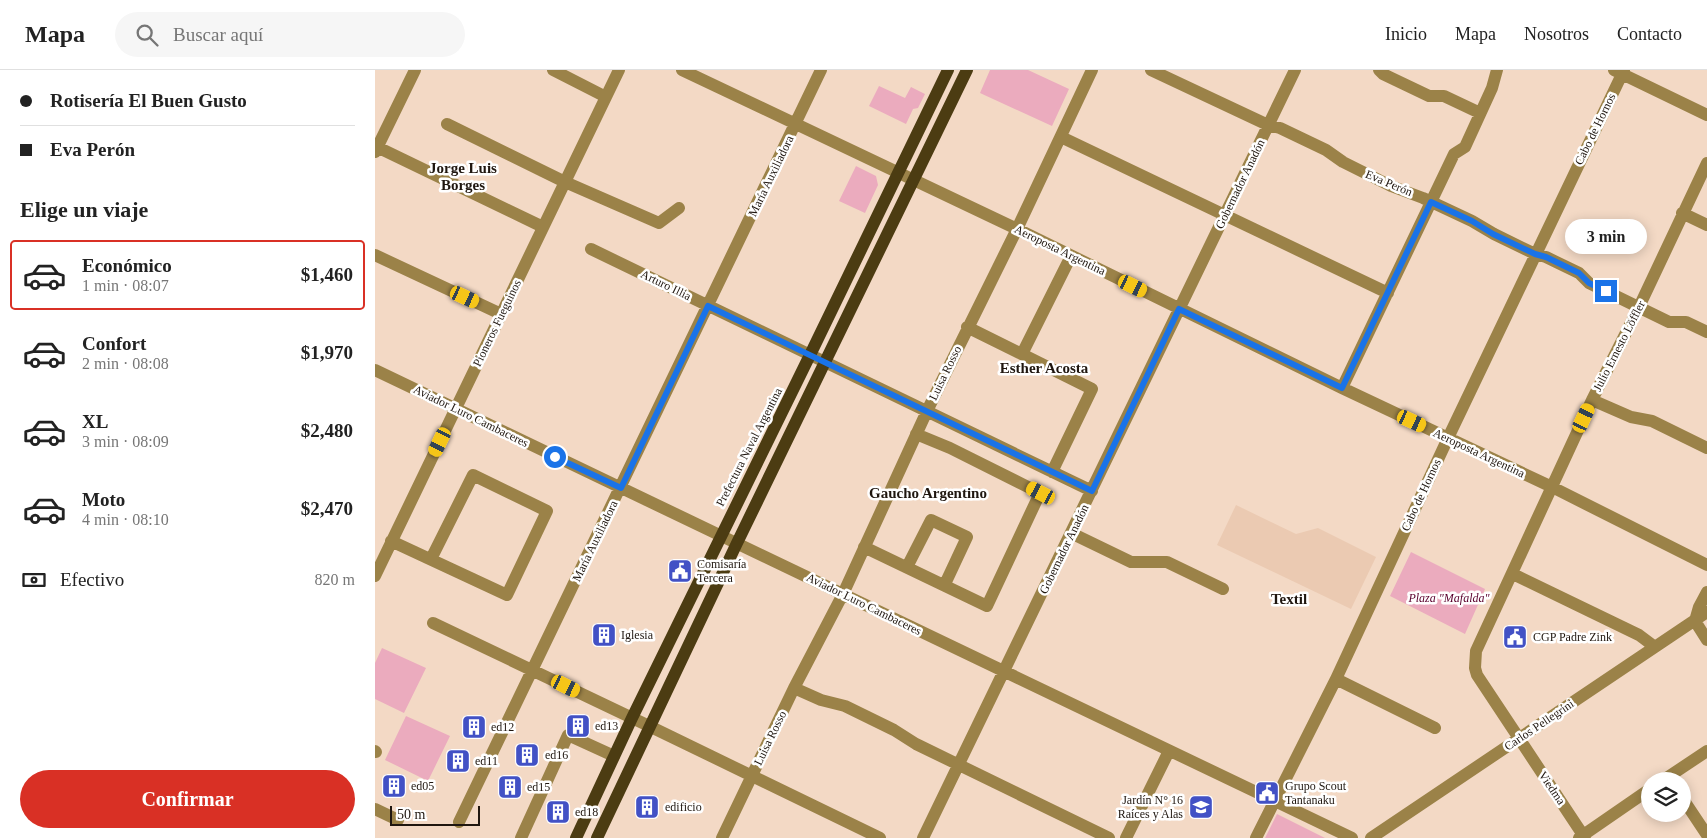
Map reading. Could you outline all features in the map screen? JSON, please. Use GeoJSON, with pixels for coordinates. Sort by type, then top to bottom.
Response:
{"type":"FeatureCollection","features":[{"type":"Feature","properties":{"kind":"main road","name":"Prefectura Naval Argentina"},"geometry":{"type":"LineString","coordinates":[[576,838],[721,534],[948,70]]}},
{"type":"Feature","properties":{"kind":"main road"},"geometry":{"type":"LineString","coordinates":[[597,838],[737,543],[967,70]]}},
{"type":"Feature","properties":{"kind":"street"},"geometry":{"type":"LineString","coordinates":[[415,70],[376,148],[543,227]]}},
{"type":"Feature","properties":{"kind":"street"},"geometry":{"type":"LineString","coordinates":[[553,70],[606,97]]}},
{"type":"Feature","properties":{"kind":"street","name":"Pioneros Fueguinos"},"geometry":{"type":"LineString","coordinates":[[375,576],[619,70]]}},
{"type":"Feature","properties":{"kind":"street","name":"Aeroposta Argentina"},"geometry":{"type":"LineString","coordinates":[[682,70],[1017,228],[1342,388],[1552,487],[1707,565]]}},
{"type":"Feature","properties":{"kind":"street","name":"María Auxiliadora"},"geometry":{"type":"LineString","coordinates":[[459,822],[821,70]]}},
{"type":"Feature","properties":{"kind":"street","name":"Luisa Rosso"},"geometry":{"type":"LineString","coordinates":[[721,838],[794,688],[843,594],[916,434],[1061,138],[1092,70]]}},
{"type":"Feature","properties":{"kind":"street","name":"Eva Perón"},"geometry":{"type":"LineString","coordinates":[[1151,70],[1268,125],[1280,128],[1318,146],[1343,162],[1472,221],[1493,234],[1535,254],[1546,257],[1579,273],[1589,283],[1669,322],[1687,322],[1707,332]]}},
{"type":"Feature","properties":{"kind":"street","name":"Gobernador Anadón"},"geometry":{"type":"LineString","coordinates":[[923,838],[1295,70]]}},
{"type":"Feature","properties":{"kind":"street"},"geometry":{"type":"LineString","coordinates":[[1379,70],[1383,74],[1429,96],[1444,96],[1480,113]]}},
{"type":"Feature","properties":{"kind":"street"},"geometry":{"type":"LineString","coordinates":[[1342,388],[1454,154],[1465,147],[1492,88],[1497,70]]}},
{"type":"Feature","properties":{"kind":"street"},"geometry":{"type":"LineString","coordinates":[[1620,71],[1707,114]]}},
{"type":"Feature","properties":{"kind":"street","name":"Cabo de Hornos"},"geometry":{"type":"LineString","coordinates":[[1256,838],[1336,679],[1620,71]]}},
{"type":"Feature","properties":{"kind":"street"},"geometry":{"type":"LineString","coordinates":[[447,124],[565,182],[659,223],[679,208]]}},
{"type":"Feature","properties":{"kind":"street"},"geometry":{"type":"LineString","coordinates":[[1061,138],[1225,214],[1388,293]]}},
{"type":"Feature","properties":{"kind":"street","name":"Julio Ernesto Löffler"},"geometry":{"type":"LineString","coordinates":[[1519,738],[1482,682],[1475,668],[1476,651],[1592,400],[1639,307],[1707,163]]}},
{"type":"Feature","properties":{"kind":"street"},"geometry":{"type":"LineString","coordinates":[[1682,213],[1707,225]]}},
{"type":"Feature","properties":{"kind":"street","name":"Arturo Illia"},"geometry":{"type":"LineString","coordinates":[[591,249],[1092,491]]}},
{"type":"Feature","properties":{"kind":"street"},"geometry":{"type":"LineString","coordinates":[[375,255],[501,314]]}},
{"type":"Feature","properties":{"kind":"street"},"geometry":{"type":"LineString","coordinates":[[1022,354],[1071,256]]}},
{"type":"Feature","properties":{"kind":"street"},"geometry":{"type":"LineString","coordinates":[[967,327],[1092,389],[1052,472]]}},
{"type":"Feature","properties":{"kind":"street","name":"Aviador Luro Cambaceres"},"geometry":{"type":"LineString","coordinates":[[375,370],[721,534],[1352,838]]}},
{"type":"Feature","properties":{"kind":"street"},"geometry":{"type":"LineString","coordinates":[[1592,400],[1631,417],[1652,421],[1707,448]]}},
{"type":"Feature","properties":{"kind":"street"},"geometry":{"type":"LineString","coordinates":[[864,547],[945,584],[987,606],[1041,493],[950,448],[916,434]]}},
{"type":"Feature","properties":{"kind":"street"},"geometry":{"type":"LineString","coordinates":[[391,541],[507,595],[547,511],[473,475],[431,559]]}},
{"type":"Feature","properties":{"kind":"street"},"geometry":{"type":"LineString","coordinates":[[907,567],[931,520],[967,537],[945,584]]}},
{"type":"Feature","properties":{"kind":"street"},"geometry":{"type":"LineString","coordinates":[[1071,533],[1131,562],[1167,562],[1223,589]]}},
{"type":"Feature","properties":{"kind":"street"},"geometry":{"type":"LineString","coordinates":[[1513,574],[1639,635],[1655,647]]}},
{"type":"Feature","properties":{"kind":"street"},"geometry":{"type":"LineString","coordinates":[[1707,592],[1699,607],[1695,621],[1707,640]]}},
{"type":"Feature","properties":{"kind":"street","name":"Carlos Pellegrini"},"geometry":{"type":"LineString","coordinates":[[1371,838],[1707,612]]}},
{"type":"Feature","properties":{"kind":"street"},"geometry":{"type":"LineString","coordinates":[[433,623],[879,838]]}},
{"type":"Feature","properties":{"kind":"street"},"geometry":{"type":"LineString","coordinates":[[1336,679],[1435,728]]}},
{"type":"Feature","properties":{"kind":"street"},"geometry":{"type":"LineString","coordinates":[[794,688],[821,700],[845,706],[959,765],[1109,838]]}},
{"type":"Feature","properties":{"kind":"street"},"geometry":{"type":"LineString","coordinates":[[521,838],[569,735],[614,756]]}},
{"type":"Feature","properties":{"kind":"street","name":"Viedma"},"geometry":{"type":"LineString","coordinates":[[1519,738],[1582,837]]}},
{"type":"Feature","properties":{"kind":"street"},"geometry":{"type":"LineString","coordinates":[[1126,838],[1169,751]]}},
{"type":"Feature","properties":{"kind":"street"},"geometry":{"type":"LineString","coordinates":[[1678,772],[1707,752]]}},
{"type":"Feature","properties":{"kind":"street"},"geometry":{"type":"LineString","coordinates":[[1582,837],[1641,795]]}},
{"type":"Feature","properties":{"kind":"street"},"geometry":{"type":"LineString","coordinates":[[375,809],[398,820]]}},
{"type":"Feature","properties":{"kind":"street"},"geometry":{"type":"LineString","coordinates":[[1691,811],[1707,834]]}},
{"type":"Feature","properties":{"kind":"shaded area"},"geometry":{"type":"Polygon","coordinates":[[[1236,505],[1296,534],[1318,528],[1376,557],[1351,609],[1217,545],[1236,505]]]}},
{"type":"Feature","properties":{"kind":"green space"},"geometry":{"type":"Polygon","coordinates":[[[990,70],[1028,70],[1069,89],[1052,126],[980,93],[990,70]]]}},
{"type":"Feature","properties":{"kind":"green space"},"geometry":{"type":"Polygon","coordinates":[[[879,86],[905,98],[911,87],[925,94],[918,108],[913,109],[906,124],[869,106],[879,86]]]}},
{"type":"Feature","properties":{"kind":"green space"},"geometry":{"type":"Polygon","coordinates":[[[856,166],[876,176],[878,185],[865,213],[839,201],[856,166]]]}},
{"type":"Feature","properties":{"kind":"green space","name":"Plaza \"Mafalda\""},"geometry":{"type":"Polygon","coordinates":[[[1411,552],[1485,589],[1465,634],[1390,596],[1411,552]]]}},
{"type":"Feature","properties":{"kind":"green space"},"geometry":{"type":"Polygon","coordinates":[[[382,648],[426,668],[404,713],[375,699],[375,663],[382,648]]]}},
{"type":"Feature","properties":{"kind":"green space"},"geometry":{"type":"Polygon","coordinates":[[[406,716],[450,736],[428,781],[385,760],[406,716]]]}},
{"type":"Feature","properties":{"kind":"green space"},"geometry":{"type":"Polygon","coordinates":[[[1277,814],[1325,838],[1265,838],[1277,814]]]}},
{"type":"Feature","properties":{"kind":"place","name":"Comisaría Tercera"},"geometry":{"type":"Point","coordinates":[680,571]}},
{"type":"Feature","properties":{"kind":"place","name":"Iglesia"},"geometry":{"type":"Point","coordinates":[604,635]}},
{"type":"Feature","properties":{"kind":"place","name":"CGP Padre Zink"},"geometry":{"type":"Point","coordinates":[1515,637]}},
{"type":"Feature","properties":{"kind":"place","name":"ed13"},"geometry":{"type":"Point","coordinates":[578,726]}},
{"type":"Feature","properties":{"kind":"place","name":"ed12"},"geometry":{"type":"Point","coordinates":[474,727]}},
{"type":"Feature","properties":{"kind":"place","name":"ed16"},"geometry":{"type":"Point","coordinates":[527,755]}},
{"type":"Feature","properties":{"kind":"place","name":"ed11"},"geometry":{"type":"Point","coordinates":[458,761]}},
{"type":"Feature","properties":{"kind":"place","name":"ed05"},"geometry":{"type":"Point","coordinates":[394,786]}},
{"type":"Feature","properties":{"kind":"place","name":"ed15"},"geometry":{"type":"Point","coordinates":[510,787]}},
{"type":"Feature","properties":{"kind":"place","name":"Grupo Scout Tantanaku"},"geometry":{"type":"Point","coordinates":[1267,793]}},
{"type":"Feature","properties":{"kind":"place","name":"edificio"},"geometry":{"type":"Point","coordinates":[647,807]}},
{"type":"Feature","properties":{"kind":"place","name":"Jardín N° 16 Raíces y Alas"},"geometry":{"type":"Point","coordinates":[1201,807]}},
{"type":"Feature","properties":{"kind":"place","name":"ed18"},"geometry":{"type":"Point","coordinates":[558,812]}},
{"type":"Feature","properties":{"kind":"district","name":"Jorge Luis Borges"},"geometry":{"type":"Point","coordinates":[463,176]}},
{"type":"Feature","properties":{"kind":"district","name":"Esther Acosta"},"geometry":{"type":"Point","coordinates":[1044,368]}},
{"type":"Feature","properties":{"kind":"district","name":"Gaucho Argentino"},"geometry":{"type":"Point","coordinates":[928,493]}},
{"type":"Feature","properties":{"kind":"district","name":"Textil"},"geometry":{"type":"Point","coordinates":[1289,599]}},
{"type":"Feature","properties":{"kind":"route"},"geometry":{"type":"LineString","coordinates":[[555,457],[621,488],[708,306],[1092,491],[1179,309],[1342,388],[1431,202],[1472,221],[1493,234],[1579,273],[1589,283],[1606,291]]}}]}
